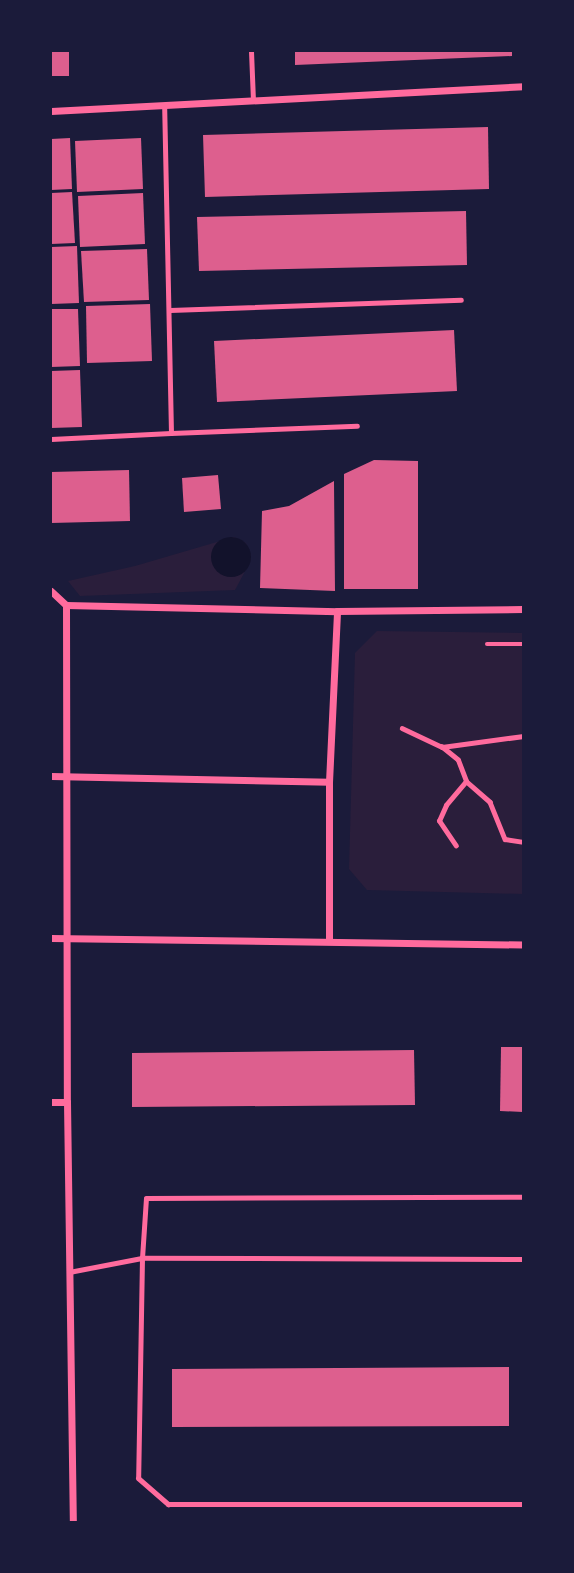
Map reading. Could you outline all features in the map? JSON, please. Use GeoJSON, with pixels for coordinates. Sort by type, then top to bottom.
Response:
{"type":"FeatureCollection","features":[{"type":"Feature","properties":{"kind":"street"},"geometry":{"type":"LineString","coordinates":[[51,111],[523,86]]}},
{"type":"Feature","properties":{"kind":"street"},"geometry":{"type":"LineString","coordinates":[[51,591],[66,605],[337,611],[523,609]]}},
{"type":"Feature","properties":{"kind":"street"},"geometry":{"type":"LineString","coordinates":[[66,605],[64,776],[73,1522]]}},
{"type":"Feature","properties":{"kind":"street"},"geometry":{"type":"LineString","coordinates":[[329,941],[329,782],[337,611]]}},
{"type":"Feature","properties":{"kind":"street"},"geometry":{"type":"LineString","coordinates":[[51,776],[329,782]]}},
{"type":"Feature","properties":{"kind":"street"},"geometry":{"type":"LineString","coordinates":[[51,938],[523,945]]}},
{"type":"Feature","properties":{"kind":"street"},"geometry":{"type":"LineString","coordinates":[[51,1102],[67,1102]]}},
{"type":"Feature","properties":{"kind":"lane"},"geometry":{"type":"LineString","coordinates":[[251,51],[253,100]]}},
{"type":"Feature","properties":{"kind":"lane"},"geometry":{"type":"LineString","coordinates":[[164,105],[171,433]]}},
{"type":"Feature","properties":{"kind":"lane"},"geometry":{"type":"LineString","coordinates":[[170,310],[461,300]]}},
{"type":"Feature","properties":{"kind":"lane"},"geometry":{"type":"LineString","coordinates":[[51,439],[356,426]]}},
{"type":"Feature","properties":{"kind":"lane"},"geometry":{"type":"LineString","coordinates":[[523,1196],[146,1198],[142,1258],[138,1478],[168,1504],[523,1504]]}},
{"type":"Feature","properties":{"kind":"lane"},"geometry":{"type":"LineString","coordinates":[[69,1272],[142,1258],[523,1259]]}},
{"type":"Feature","properties":{"kind":"path"},"geometry":{"type":"LineString","coordinates":[[487,644],[523,644]]}},
{"type":"Feature","properties":{"kind":"path"},"geometry":{"type":"LineString","coordinates":[[402,728],[442,747],[458,760],[466,781],[490,802],[505,839],[523,842]]}},
{"type":"Feature","properties":{"kind":"path"},"geometry":{"type":"LineString","coordinates":[[442,747],[523,736]]}},
{"type":"Feature","properties":{"kind":"path"},"geometry":{"type":"LineString","coordinates":[[456,846],[439,821],[446,805],[466,781]]}},
{"type":"Feature","properties":{"kind":"shaded area"},"geometry":{"type":"Polygon","coordinates":[[[231,537],[239,538],[245,543],[250,549],[250,565],[245,571],[239,576],[231,577],[223,576],[217,571],[212,565],[211,557],[212,549],[217,543],[223,538],[231,537]]]}},
{"type":"Feature","properties":{"kind":"shaded area"},"geometry":{"type":"Polygon","coordinates":[[[234,537],[246,543],[251,556],[235,590],[80,596],[68,581],[135,566],[234,537]]]}},
{"type":"Feature","properties":{"kind":"shaded area"},"geometry":{"type":"Polygon","coordinates":[[[377,631],[523,633],[523,894],[367,890],[349,869],[355,653],[377,631]]]}},
{"type":"Feature","properties":{"kind":"building"},"geometry":{"type":"Polygon","coordinates":[[[51,51],[69,51],[69,76],[51,76],[51,51]]]}},
{"type":"Feature","properties":{"kind":"building"},"geometry":{"type":"Polygon","coordinates":[[[295,51],[512,51],[512,56],[295,65],[295,51]]]}},
{"type":"Feature","properties":{"kind":"building"},"geometry":{"type":"Polygon","coordinates":[[[488,127],[489,189],[205,197],[203,135],[488,127]]]}},
{"type":"Feature","properties":{"kind":"building"},"geometry":{"type":"Polygon","coordinates":[[[70,138],[72,189],[51,190],[51,139],[70,138]]]}},
{"type":"Feature","properties":{"kind":"building"},"geometry":{"type":"Polygon","coordinates":[[[141,138],[143,189],[77,192],[75,141],[141,138]]]}},
{"type":"Feature","properties":{"kind":"building"},"geometry":{"type":"Polygon","coordinates":[[[72,192],[75,243],[51,244],[51,193],[72,192]]]}},
{"type":"Feature","properties":{"kind":"building"},"geometry":{"type":"Polygon","coordinates":[[[143,193],[145,244],[80,247],[78,196],[143,193]]]}},
{"type":"Feature","properties":{"kind":"building"},"geometry":{"type":"Polygon","coordinates":[[[466,211],[467,265],[199,271],[197,217],[466,211]]]}},
{"type":"Feature","properties":{"kind":"building"},"geometry":{"type":"Polygon","coordinates":[[[77,246],[79,303],[51,304],[51,247],[77,246]]]}},
{"type":"Feature","properties":{"kind":"building"},"geometry":{"type":"Polygon","coordinates":[[[147,249],[149,300],[84,302],[81,251],[147,249]]]}},
{"type":"Feature","properties":{"kind":"building"},"geometry":{"type":"Polygon","coordinates":[[[150,304],[152,361],[87,363],[86,306],[150,304]]]}},
{"type":"Feature","properties":{"kind":"building"},"geometry":{"type":"Polygon","coordinates":[[[51,309],[78,309],[80,366],[51,367],[51,309]]]}},
{"type":"Feature","properties":{"kind":"building"},"geometry":{"type":"Polygon","coordinates":[[[454,330],[457,391],[217,402],[214,341],[454,330]]]}},
{"type":"Feature","properties":{"kind":"building"},"geometry":{"type":"Polygon","coordinates":[[[80,370],[82,427],[51,428],[51,371],[80,370]]]}},
{"type":"Feature","properties":{"kind":"building"},"geometry":{"type":"Polygon","coordinates":[[[374,460],[418,461],[418,589],[344,589],[344,474],[374,460]]]}},
{"type":"Feature","properties":{"kind":"building"},"geometry":{"type":"Polygon","coordinates":[[[129,470],[130,521],[51,523],[51,472],[129,470]]]}},
{"type":"Feature","properties":{"kind":"building"},"geometry":{"type":"Polygon","coordinates":[[[218,475],[221,509],[184,512],[182,478],[218,475]]]}},
{"type":"Feature","properties":{"kind":"building"},"geometry":{"type":"Polygon","coordinates":[[[334,481],[335,591],[260,588],[262,511],[289,506],[334,481]]]}},
{"type":"Feature","properties":{"kind":"building"},"geometry":{"type":"Polygon","coordinates":[[[501,1047],[523,1047],[523,1112],[500,1111],[501,1047]]]}},
{"type":"Feature","properties":{"kind":"building"},"geometry":{"type":"Polygon","coordinates":[[[414,1050],[415,1105],[132,1107],[132,1053],[414,1050]]]}},
{"type":"Feature","properties":{"kind":"building"},"geometry":{"type":"Polygon","coordinates":[[[509,1367],[509,1426],[172,1427],[172,1369],[509,1367]]]}}]}
